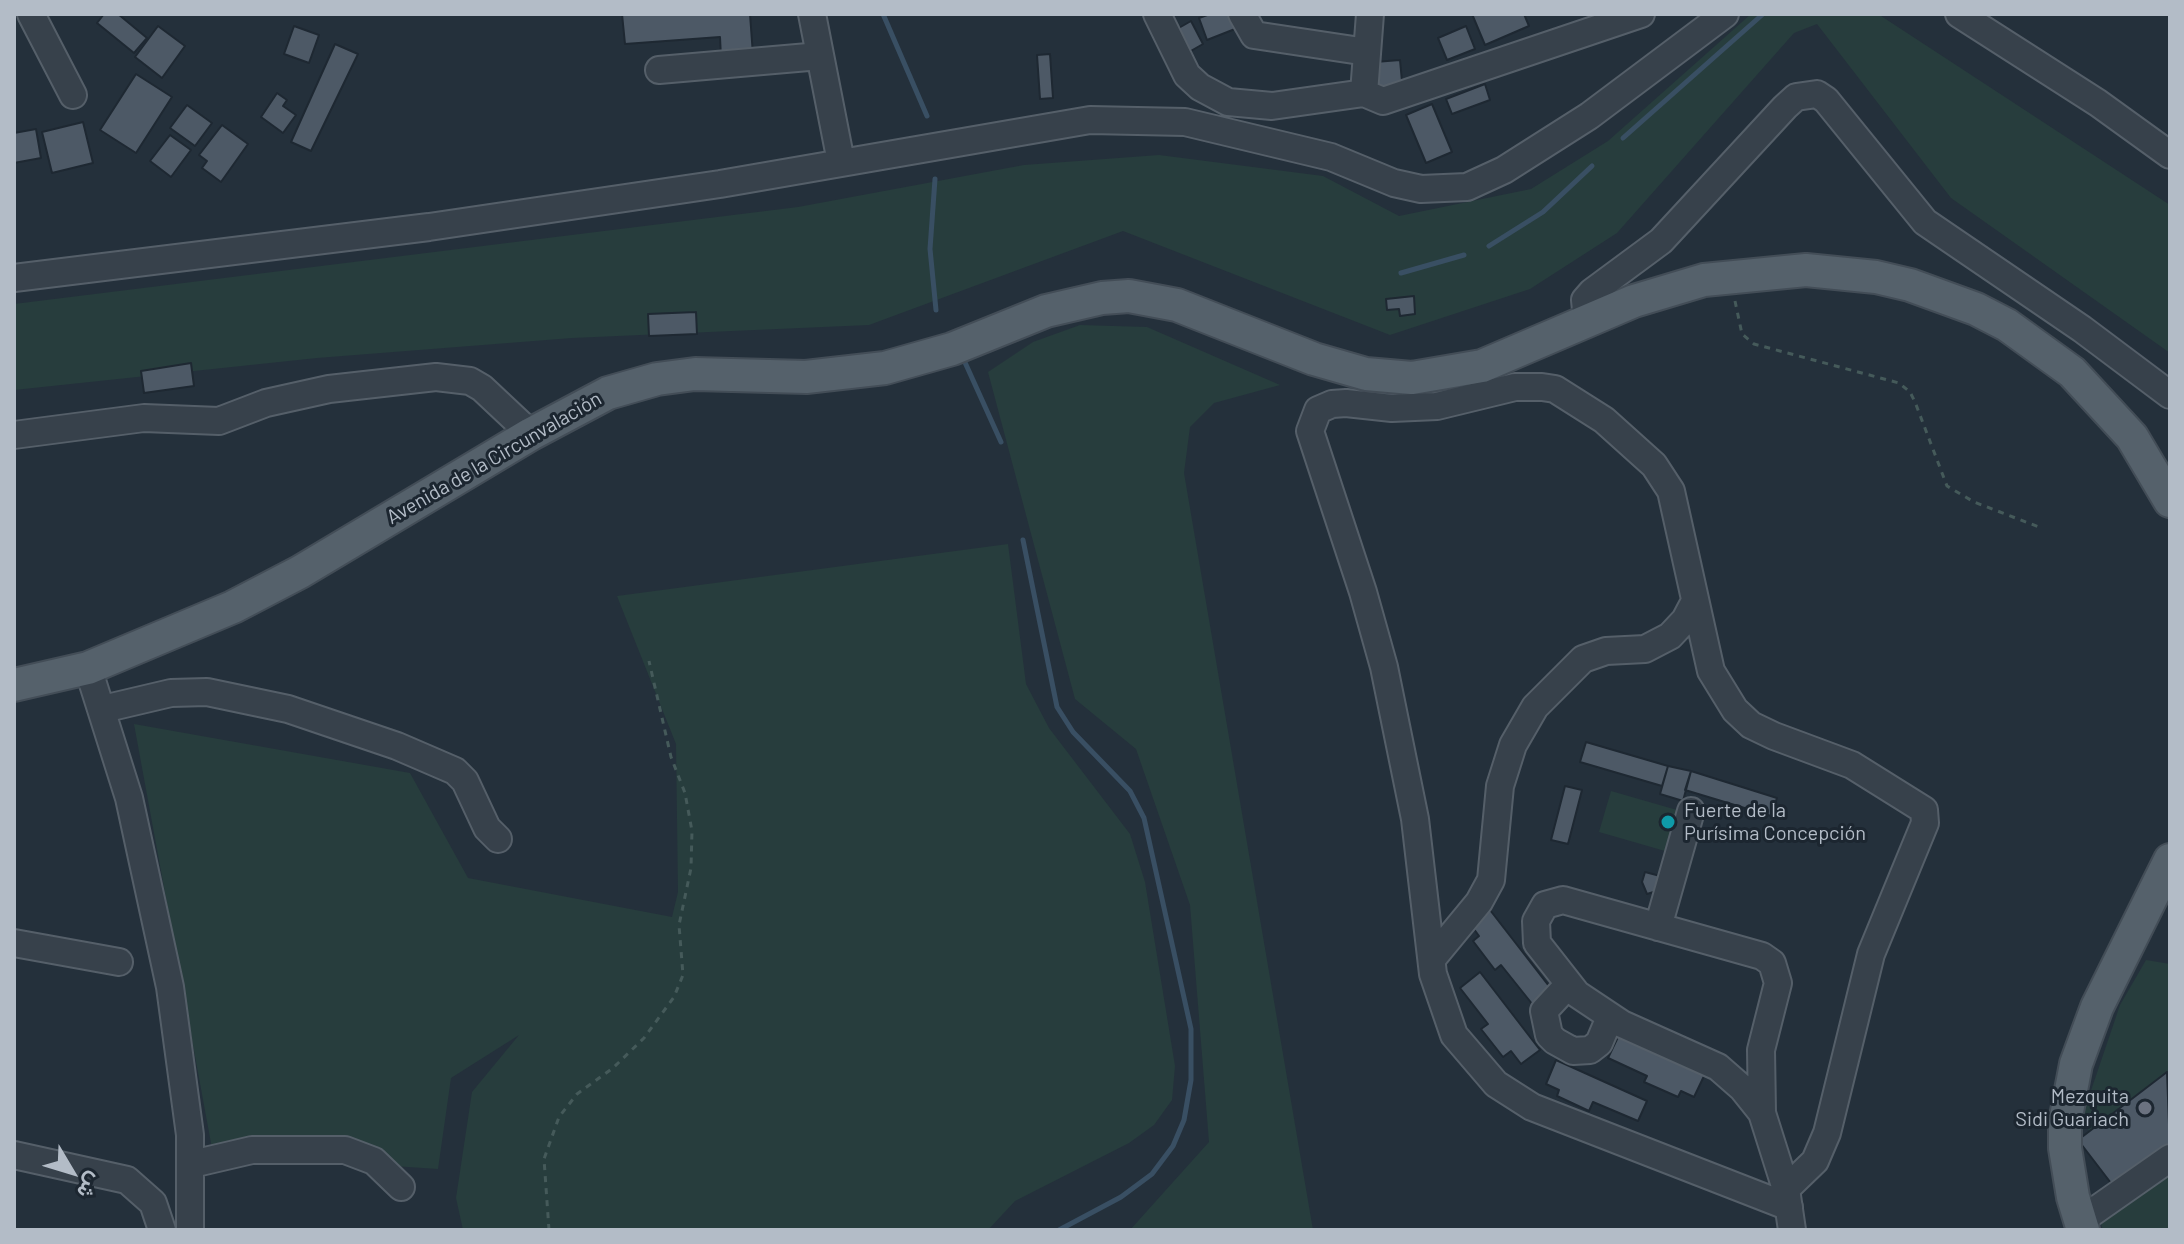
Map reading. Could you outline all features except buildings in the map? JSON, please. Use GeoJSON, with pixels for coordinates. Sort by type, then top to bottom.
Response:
{"type":"FeatureCollection","features":[{"type":"Feature","properties":{"kind":"main road","name":"Avenida de la Circunvalación"},"geometry":{"type":"LineString","coordinates":[[14,685],[88,668],[199,624],[277,584],[531,434],[608,393],[657,379],[695,374],[806,377],[885,368],[952,349],[1046,311],[1102,298],[1129,296],[1177,305],[1314,359],[1386,377],[1441,376],[1471,369],[1587,320],[1676,287],[1730,275],[1806,270],[1876,277],[1921,288],[1976,309],[2036,345],[2081,381],[2132,437],[2170,501]]}},
{"type":"Feature","properties":{"kind":"main road"},"geometry":{"type":"LineString","coordinates":[[2082,1225],[2065,1148],[2065,1122],[2076,1064],[2097,1007],[2170,860]]}},
{"type":"Feature","properties":{"kind":"street"},"geometry":{"type":"LineString","coordinates":[[31,14],[73,95]]}},
{"type":"Feature","properties":{"kind":"street"},"geometry":{"type":"LineString","coordinates":[[812,14],[841,162]]}},
{"type":"Feature","properties":{"kind":"street"},"geometry":{"type":"LineString","coordinates":[[1157,14],[1187,75],[1228,102],[1272,106],[1364,93],[1383,101],[1641,14]]}},
{"type":"Feature","properties":{"kind":"street"},"geometry":{"type":"LineString","coordinates":[[1242,14],[1254,35],[1367,52]]}},
{"type":"Feature","properties":{"kind":"street"},"geometry":{"type":"LineString","coordinates":[[1364,93],[1370,14]]}},
{"type":"Feature","properties":{"kind":"street"},"geometry":{"type":"LineString","coordinates":[[14,278],[429,227],[1090,120],[1185,122],[1331,157],[1394,183],[1421,189],[1467,187],[1504,170],[1589,116],[1725,14]]}},
{"type":"Feature","properties":{"kind":"street"},"geometry":{"type":"LineString","coordinates":[[1959,14],[2098,103],[2170,155]]}},
{"type":"Feature","properties":{"kind":"street"},"geometry":{"type":"LineString","coordinates":[[659,70],[820,56]]}},
{"type":"Feature","properties":{"kind":"street"},"geometry":{"type":"LineString","coordinates":[[1587,320],[1585,300],[1592,292],[1661,241],[1796,97],[1817,94],[1826,100],[1925,222],[2082,329],[2170,395]]}},
{"type":"Feature","properties":{"kind":"street"},"geometry":{"type":"LineString","coordinates":[[14,435],[144,418],[219,421],[266,403],[329,389],[436,377],[470,381],[482,388],[531,434]]}},
{"type":"Feature","properties":{"kind":"street"},"geometry":{"type":"LineString","coordinates":[[1515,387],[1555,389],[1604,420],[1664,477],[1671,491],[1711,671],[1722,693],[1751,725],[1852,765],[1920,805],[1926,815],[1868,963],[1827,1133],[1789,1209],[1513,1097],[1480,1070],[1454,1035],[1438,995],[1415,819],[1401,743],[1363,592],[1313,445],[1310,431],[1318,410],[1332,404],[1346,403],[1392,408],[1437,406],[1515,387]]}},
{"type":"Feature","properties":{"kind":"street"},"geometry":{"type":"LineString","coordinates":[[1432,959],[1479,902],[1491,880],[1503,776],[1513,745],[1535,707],[1583,659],[1606,651],[1633,651],[1658,644],[1678,628],[1695,601]]}},
{"type":"Feature","properties":{"kind":"street"},"geometry":{"type":"LineString","coordinates":[[88,668],[133,813],[165,959],[183,1071],[192,1164],[190,1230]]}},
{"type":"Feature","properties":{"kind":"street"},"geometry":{"type":"LineString","coordinates":[[103,709],[171,693],[207,692],[288,709],[397,746],[455,771],[465,781],[487,828],[498,839]]}},
{"type":"Feature","properties":{"kind":"street"},"geometry":{"type":"LineString","coordinates":[[1658,927],[1691,811]]}},
{"type":"Feature","properties":{"kind":"street"},"geometry":{"type":"LineString","coordinates":[[1762,1113],[1742,1088],[1718,1067],[1610,1017],[1568,985],[1537,943],[1536,921],[1545,905],[1563,900],[1762,956],[1772,963],[1778,983],[1761,1050],[1762,1113],[1789,1209]]}},
{"type":"Feature","properties":{"kind":"street"},"geometry":{"type":"LineString","coordinates":[[14,943],[119,962]]}},
{"type":"Feature","properties":{"kind":"street"},"geometry":{"type":"LineString","coordinates":[[1568,985],[1544,1011],[1549,1035],[1555,1041],[1573,1051],[1595,1048],[1610,1017]]}},
{"type":"Feature","properties":{"kind":"street"},"geometry":{"type":"LineString","coordinates":[[1718,1067],[1742,1064],[1761,1050]]}},
{"type":"Feature","properties":{"kind":"street"},"geometry":{"type":"LineString","coordinates":[[192,1164],[252,1150],[345,1150],[374,1161],[401,1187]]}},
{"type":"Feature","properties":{"kind":"street"},"geometry":{"type":"LineString","coordinates":[[14,1155],[127,1180],[153,1203],[162,1230]]}},
{"type":"Feature","properties":{"kind":"street"},"geometry":{"type":"LineString","coordinates":[[2082,1225],[2170,1158]]}},
{"type":"Feature","properties":{"kind":"path"},"geometry":{"type":"LineString","coordinates":[[1730,275],[1739,325],[1747,340],[1899,383],[1915,402],[1947,486],[1974,502],[2039,527]]}},
{"type":"Feature","properties":{"kind":"path"},"geometry":{"type":"LineString","coordinates":[[549,1230],[544,1159],[559,1117],[577,1094],[613,1068],[644,1038],[674,997],[683,975],[679,925],[691,868],[691,822],[685,793],[671,757],[649,661]]}},
{"type":"Feature","properties":{"kind":"green space"},"geometry":{"type":"Polygon","coordinates":[[[1751,14],[1878,14],[2170,205],[2170,353],[1951,198],[1817,24],[1794,33],[1617,233],[1530,289],[1390,335],[1123,231],[869,325],[572,338],[317,358],[14,390],[14,304],[798,207],[1024,165],[1159,155],[1323,176],[1399,216],[1531,189],[1608,141],[1751,14]]]}},
{"type":"Feature","properties":{"kind":"green space"},"geometry":{"type":"Polygon","coordinates":[[[1080,325],[1147,327],[1280,385],[1214,403],[1190,427],[1184,473],[1313,1230],[1130,1230],[1209,1142],[1190,905],[1136,749],[1075,699],[988,372],[1033,342],[1080,325]]]}},
{"type":"Feature","properties":{"kind":"green space"},"geometry":{"type":"Polygon","coordinates":[[[1008,544],[1026,684],[1049,728],[1130,834],[1145,882],[1175,1066],[1172,1100],[1154,1125],[1129,1143],[1015,1201],[988,1230],[463,1230],[456,1198],[472,1092],[519,1035],[451,1078],[438,1169],[213,1154],[134,724],[410,773],[468,878],[672,917],[678,892],[676,744],[617,596],[1008,544]]]}},
{"type":"Feature","properties":{"kind":"green space"},"geometry":{"type":"Polygon","coordinates":[[[1611,791],[1677,810],[1665,851],[1599,832],[1611,791]]]}},
{"type":"Feature","properties":{"kind":"green space"},"geometry":{"type":"Polygon","coordinates":[[[2146,960],[2170,964],[2170,1230],[2103,1230],[2101,1224],[2136,1193],[2081,1120],[2120,1005],[2146,960]]]}},
{"type":"Feature","properties":{"kind":"waterway"},"geometry":{"type":"LineString","coordinates":[[883,14],[927,116]]}},
{"type":"Feature","properties":{"kind":"waterway"},"geometry":{"type":"LineString","coordinates":[[1623,138],[1763,14]]}},
{"type":"Feature","properties":{"kind":"waterway"},"geometry":{"type":"LineString","coordinates":[[1489,246],[1543,212],[1592,166]]}},
{"type":"Feature","properties":{"kind":"waterway"},"geometry":{"type":"LineString","coordinates":[[935,179],[930,249],[936,310]]}},
{"type":"Feature","properties":{"kind":"waterway"},"geometry":{"type":"LineString","coordinates":[[1401,273],[1464,255]]}},
{"type":"Feature","properties":{"kind":"waterway"},"geometry":{"type":"LineString","coordinates":[[963,358],[1001,442]]}},
{"type":"Feature","properties":{"kind":"waterway"},"geometry":{"type":"LineString","coordinates":[[1023,540],[1057,707],[1073,732],[1130,791],[1144,818],[1191,1029],[1191,1080],[1184,1120],[1173,1146],[1152,1174],[1121,1197],[1059,1230]]}},
{"type":"Feature","properties":{"kind":"place","name":"Fuerte de la Purísima Concepción"},"geometry":{"type":"Point","coordinates":[1668,822]}},
{"type":"Feature","properties":{"kind":"place","name":"Mezquita Sidi Guariach"},"geometry":{"type":"Point","coordinates":[2145,1108]}}]}
